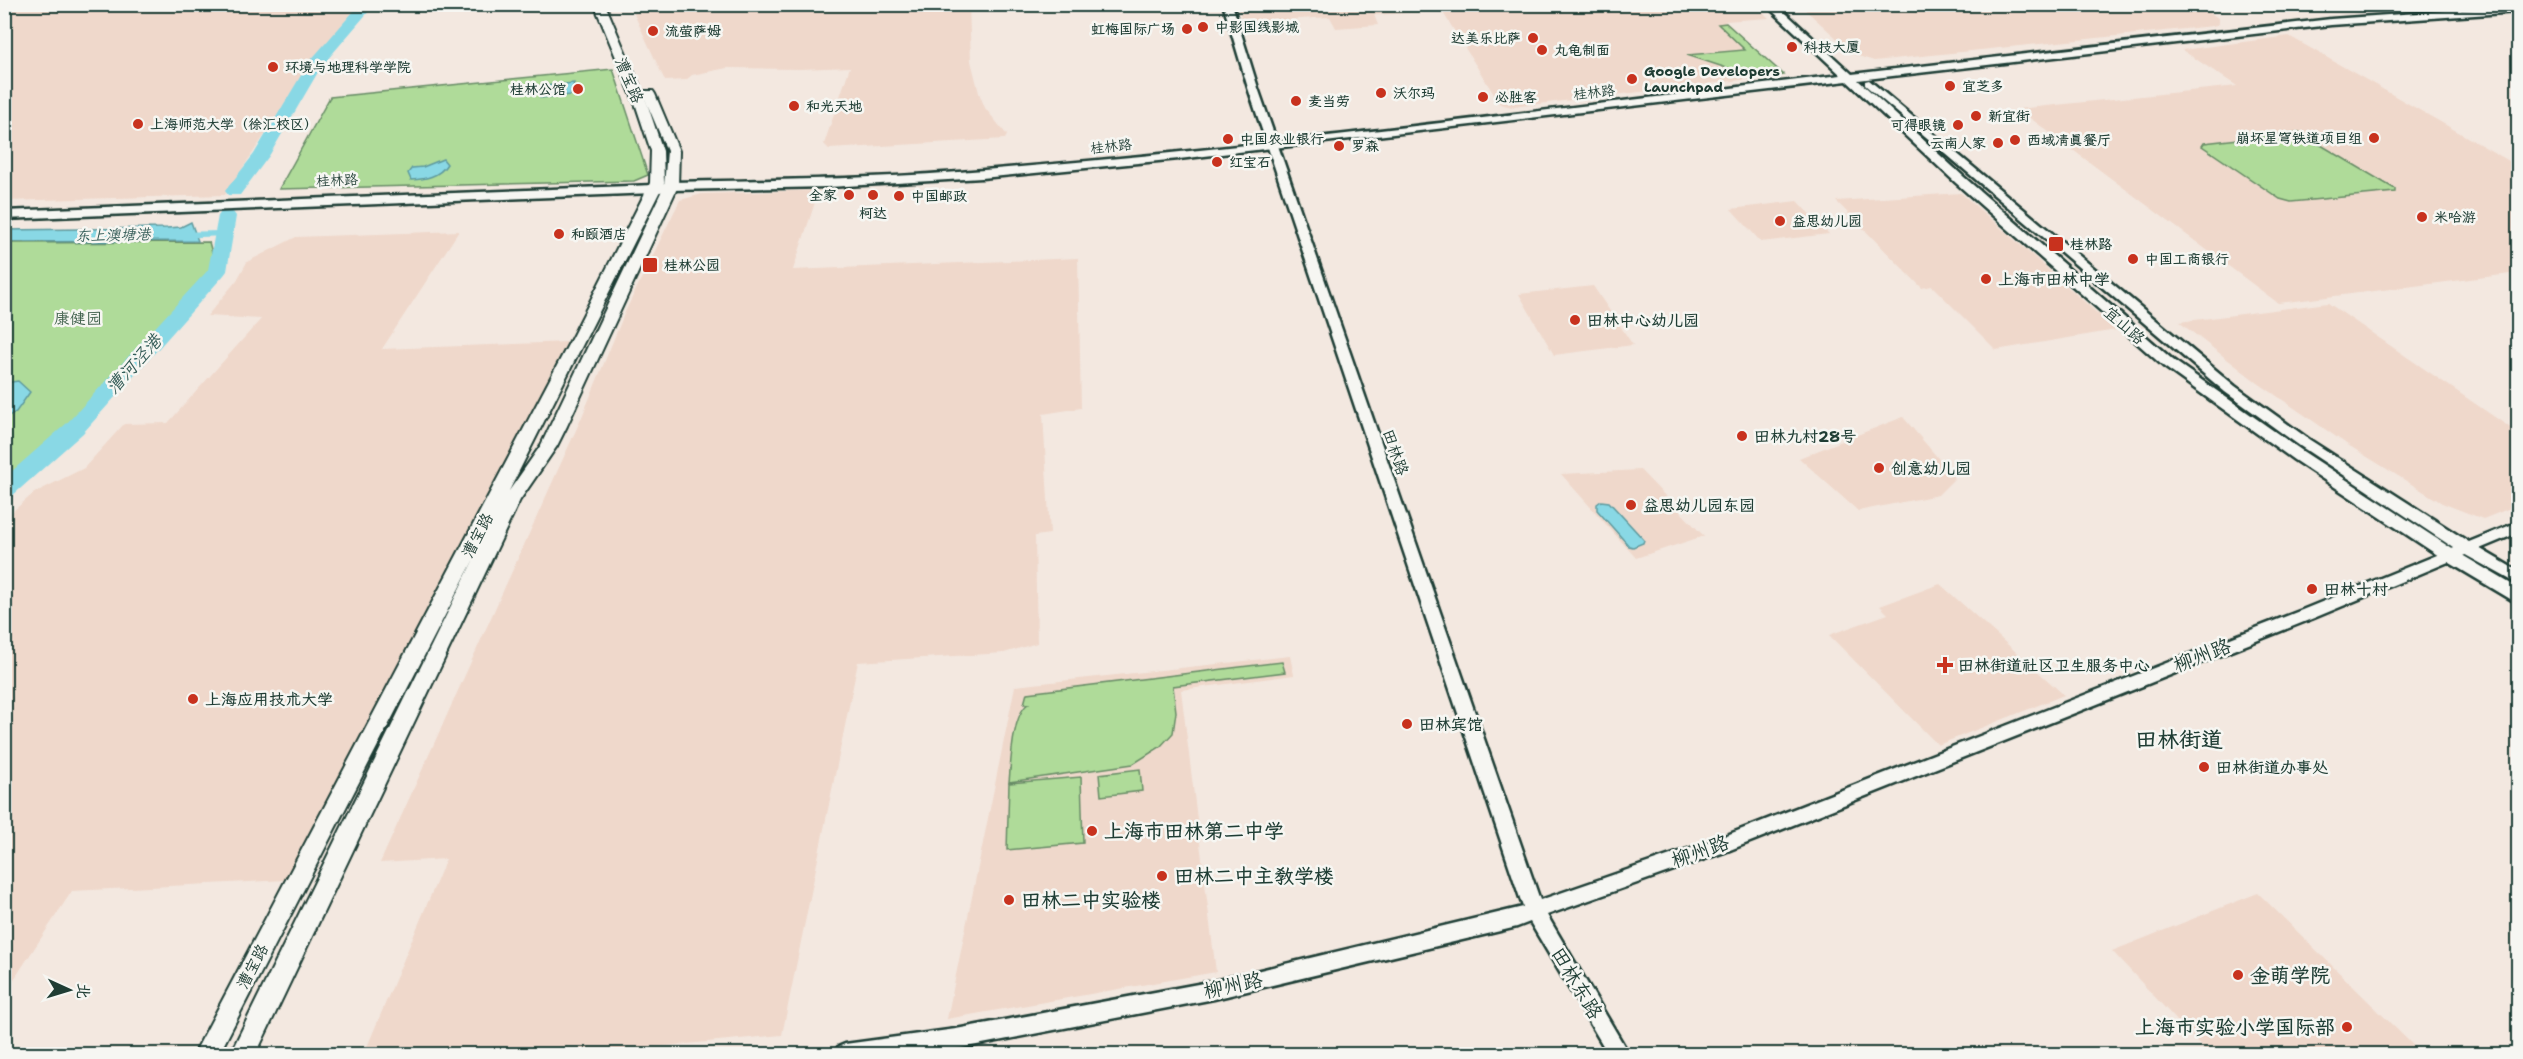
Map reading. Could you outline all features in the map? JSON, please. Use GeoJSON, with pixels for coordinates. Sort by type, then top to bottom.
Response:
{"type":"FeatureCollection","features":[{"type":"Feature","properties":{"kind":"main road","name":"漕宝路"},"geometry":{"type":"LineString","coordinates":[[206,1054],[661,186],[657,151],[642,106],[599,4]]}},
{"type":"Feature","properties":{"kind":"main road","name":"漕宝路"},"geometry":{"type":"LineString","coordinates":[[243,1054],[512,498],[549,446],[559,426],[661,186],[673,152],[611,4]]}},
{"type":"Feature","properties":{"kind":"main road","name":"宜山路"},"geometry":{"type":"LineString","coordinates":[[1770,4],[1855,77],[2168,363],[2299,456],[2459,552],[2518,596]]}},
{"type":"Feature","properties":{"kind":"main road","name":"宜山路"},"geometry":{"type":"LineString","coordinates":[[1783,4],[1855,77]]}},
{"type":"Feature","properties":{"kind":"main road","name":"桂林路"},"geometry":{"type":"LineString","coordinates":[[4,207],[661,186],[829,183],[982,174],[1274,144],[2331,22],[2518,9]]}},
{"type":"Feature","properties":{"kind":"main road","name":"桂林路"},"geometry":{"type":"LineString","coordinates":[[4,215],[661,186]]}},
{"type":"Feature","properties":{"kind":"main road","name":"宜山路"},"geometry":{"type":"LineString","coordinates":[[2459,552],[2518,578]]}},
{"type":"Feature","properties":{"kind":"street","name":"田林路"},"geometry":{"type":"LineString","coordinates":[[1227,4],[1253,88],[1534,910]]}},
{"type":"Feature","properties":{"kind":"street","name":"柳州路"},"geometry":{"type":"LineString","coordinates":[[845,1054],[956,1039],[1214,990],[1495,925],[1718,846],[2518,527]]}},
{"type":"Feature","properties":{"kind":"street","name":"田林东路"},"geometry":{"type":"LineString","coordinates":[[1534,910],[1620,1054]]}},
{"type":"Feature","properties":{"kind":"shaded area"},"geometry":{"type":"Polygon","coordinates":[[[2197,4],[2218,18],[2219,24],[1874,61],[1855,55],[1800,5],[2197,4]]]}},
{"type":"Feature","properties":{"kind":"shaded area","name":"上海师范大学（徐汇校区）"},"geometry":{"type":"Polygon","coordinates":[[[4,5],[359,5],[319,53],[225,195],[5,201],[4,5]]]}},
{"type":"Feature","properties":{"kind":"shaded area"},"geometry":{"type":"Polygon","coordinates":[[[630,5],[969,5],[971,61],[979,93],[985,108],[1007,135],[1005,139],[829,149],[824,144],[850,67],[727,68],[692,75],[686,80],[665,81],[630,5]]]}},
{"type":"Feature","properties":{"kind":"shaded area"},"geometry":{"type":"Polygon","coordinates":[[[1237,5],[1755,5],[1769,18],[1725,21],[1784,75],[1512,107],[1500,104],[1442,11],[1374,15],[1378,25],[1336,28],[1330,17],[1243,23],[1237,5]]]}},
{"type":"Feature","properties":{"kind":"shaded area"},"geometry":{"type":"Polygon","coordinates":[[[2289,36],[2518,166],[2518,273],[2278,303],[2018,109],[2237,86],[2182,50],[2289,36]]]}},
{"type":"Feature","properties":{"kind":"shaded area"},"geometry":{"type":"Polygon","coordinates":[[[819,190],[793,270],[1078,258],[1081,408],[1043,414],[1050,534],[1035,536],[1037,643],[1004,653],[858,662],[782,1035],[580,1054],[364,1054],[446,859],[380,863],[581,419],[625,312],[680,200],[702,194],[819,190]]]}},
{"type":"Feature","properties":{"kind":"shaded area","name":"上海市田林中学"},"geometry":{"type":"Polygon","coordinates":[[[1961,193],[2116,330],[1996,350],[1932,286],[1922,288],[1836,201],[1961,193]]]}},
{"type":"Feature","properties":{"kind":"shaded area","name":"益思幼儿园"},"geometry":{"type":"Polygon","coordinates":[[[1797,201],[1829,234],[1761,242],[1731,209],[1797,201]]]}},
{"type":"Feature","properties":{"kind":"shaded area","name":"上海应用技术大学"},"geometry":{"type":"Polygon","coordinates":[[[459,231],[382,349],[569,342],[286,880],[72,891],[5,993],[5,518],[34,493],[84,468],[124,424],[168,423],[261,319],[207,316],[237,280],[247,262],[296,237],[459,231]]]}},
{"type":"Feature","properties":{"kind":"shaded area","name":"田林中心幼儿园"},"geometry":{"type":"Polygon","coordinates":[[[1593,286],[1633,345],[1554,355],[1519,294],[1593,286]]]}},
{"type":"Feature","properties":{"kind":"shaded area"},"geometry":{"type":"Polygon","coordinates":[[[2328,303],[2518,433],[2518,505],[2483,519],[2442,503],[2348,445],[2258,383],[2179,322],[2328,303]]]}},
{"type":"Feature","properties":{"kind":"shaded area","name":"创意幼儿园"},"geometry":{"type":"Polygon","coordinates":[[[1903,417],[1955,478],[1938,495],[1858,511],[1799,458],[1903,417]]]}},
{"type":"Feature","properties":{"kind":"shaded area","name":"益思幼儿园东园"},"geometry":{"type":"Polygon","coordinates":[[[1640,470],[1704,536],[1636,558],[1561,474],[1640,470]]]}},
{"type":"Feature","properties":{"kind":"shaded area","name":"田林街道社区卫生服务中心"},"geometry":{"type":"Polygon","coordinates":[[[1940,584],[2064,695],[1938,745],[1829,635],[1888,614],[1880,606],[1940,584]]]}},
{"type":"Feature","properties":{"kind":"shaded area","name":"上海市田林第二中学"},"geometry":{"type":"Polygon","coordinates":[[[1290,656],[1294,675],[1181,690],[1216,972],[947,1019],[1015,686],[1290,656]]]}},
{"type":"Feature","properties":{"kind":"shaded area","name":"金萌学院"},"geometry":{"type":"Polygon","coordinates":[[[2258,893],[2422,1054],[2208,1054],[2112,951],[2258,893]]]}},
{"type":"Feature","properties":{"kind":"green space"},"geometry":{"type":"Polygon","coordinates":[[[1726,23],[1784,75],[1757,78],[1687,55],[1745,50],[1718,24],[1726,23]]]}},
{"type":"Feature","properties":{"kind":"green space"},"geometry":{"type":"Polygon","coordinates":[[[613,69],[648,175],[634,181],[279,189],[330,97],[613,69]]]}},
{"type":"Feature","properties":{"kind":"green space"},"geometry":{"type":"Polygon","coordinates":[[[2299,132],[2395,189],[2395,192],[2291,202],[2280,199],[2202,146],[2204,143],[2299,132]]]}},
{"type":"Feature","properties":{"kind":"green space","name":"康健园"},"geometry":{"type":"Polygon","coordinates":[[[209,242],[217,271],[75,428],[5,491],[5,243],[209,242]]]}},
{"type":"Feature","properties":{"kind":"green space"},"geometry":{"type":"Polygon","coordinates":[[[1282,662],[1285,672],[1173,686],[1176,712],[1173,733],[1160,747],[1133,764],[1009,782],[1015,729],[1028,704],[1024,704],[1027,693],[1282,662]]]}},
{"type":"Feature","properties":{"kind":"green space"},"geometry":{"type":"Polygon","coordinates":[[[1140,769],[1142,791],[1101,796],[1099,774],[1140,769]]]}},
{"type":"Feature","properties":{"kind":"green space"},"geometry":{"type":"Polygon","coordinates":[[[1081,777],[1083,843],[1007,850],[1009,783],[1081,777]]]}},
{"type":"Feature","properties":{"kind":"water"},"geometry":{"type":"Polygon","coordinates":[[[574,83],[571,95],[540,98],[543,86],[574,83]]]}},
{"type":"Feature","properties":{"kind":"water"},"geometry":{"type":"Polygon","coordinates":[[[443,159],[447,164],[436,175],[411,180],[408,173],[412,168],[423,167],[443,159]]]}},
{"type":"Feature","properties":{"kind":"water"},"geometry":{"type":"Polygon","coordinates":[[[191,222],[198,241],[5,242],[5,230],[167,228],[181,227],[191,222]]]}},
{"type":"Feature","properties":{"kind":"water"},"geometry":{"type":"Polygon","coordinates":[[[18,381],[30,392],[16,412],[5,418],[5,383],[18,381]]]}},
{"type":"Feature","properties":{"kind":"water"},"geometry":{"type":"Polygon","coordinates":[[[1601,501],[1609,502],[1644,540],[1643,543],[1633,547],[1629,546],[1597,510],[1597,504],[1601,501]]]}},
{"type":"Feature","properties":{"kind":"waterway","name":"漕河泾港"},"geometry":{"type":"LineString","coordinates":[[234,191],[261,156],[314,65],[368,4]]}},
{"type":"Feature","properties":{"kind":"waterway","name":"漕河泾港"},"geometry":{"type":"LineString","coordinates":[[4,491],[75,428],[217,271],[227,216]]}},
{"type":"Feature","properties":{"kind":"waterway","name":"东上澳塘港"},"geometry":{"type":"LineString","coordinates":[[175,235],[222,234]]}},
{"type":"Feature","properties":{"kind":"place","name":"中影国线影城"},"geometry":{"type":"Point","coordinates":[1203,27]}},
{"type":"Feature","properties":{"kind":"place","name":"虹梅国际广场"},"geometry":{"type":"Point","coordinates":[1187,29]}},
{"type":"Feature","properties":{"kind":"place","name":"流萤萨姆"},"geometry":{"type":"Point","coordinates":[653,31]}},
{"type":"Feature","properties":{"kind":"place","name":"达美乐比萨"},"geometry":{"type":"Point","coordinates":[1533,38]}},
{"type":"Feature","properties":{"kind":"place","name":"科技大厦"},"geometry":{"type":"Point","coordinates":[1792,47]}},
{"type":"Feature","properties":{"kind":"place","name":"丸龟制面"},"geometry":{"type":"Point","coordinates":[1542,50]}},
{"type":"Feature","properties":{"kind":"place","name":"环境与地理科学学院"},"geometry":{"type":"Point","coordinates":[273,67]}},
{"type":"Feature","properties":{"kind":"place","name":"Google Developers Launchpad"},"geometry":{"type":"Point","coordinates":[1632,79]}},
{"type":"Feature","properties":{"kind":"place","name":"宜芝多"},"geometry":{"type":"Point","coordinates":[1950,86]}},
{"type":"Feature","properties":{"kind":"place","name":"桂林公馆"},"geometry":{"type":"Point","coordinates":[578,89]}},
{"type":"Feature","properties":{"kind":"place","name":"沃尔玛"},"geometry":{"type":"Point","coordinates":[1381,93]}},
{"type":"Feature","properties":{"kind":"place","name":"必胜客"},"geometry":{"type":"Point","coordinates":[1483,97]}},
{"type":"Feature","properties":{"kind":"place","name":"麦当劳"},"geometry":{"type":"Point","coordinates":[1296,101]}},
{"type":"Feature","properties":{"kind":"place","name":"和光天地"},"geometry":{"type":"Point","coordinates":[794,106]}},
{"type":"Feature","properties":{"kind":"place","name":"新宜街"},"geometry":{"type":"Point","coordinates":[1976,116]}},
{"type":"Feature","properties":{"kind":"place","name":"上海师范大学（徐汇校区）"},"geometry":{"type":"Point","coordinates":[138,124]}},
{"type":"Feature","properties":{"kind":"place","name":"可得眼镜"},"geometry":{"type":"Point","coordinates":[1958,125]}},
{"type":"Feature","properties":{"kind":"place","name":"崩坏星穹铁道项目组"},"geometry":{"type":"Point","coordinates":[2374,138]}},
{"type":"Feature","properties":{"kind":"place","name":"中国农业银行"},"geometry":{"type":"Point","coordinates":[1228,139]}},
{"type":"Feature","properties":{"kind":"place","name":"西域凊真餐厅"},"geometry":{"type":"Point","coordinates":[2015,140]}},
{"type":"Feature","properties":{"kind":"place","name":"云南人家"},"geometry":{"type":"Point","coordinates":[1998,143]}},
{"type":"Feature","properties":{"kind":"place","name":"罗森"},"geometry":{"type":"Point","coordinates":[1339,146]}},
{"type":"Feature","properties":{"kind":"place","name":"红宝石"},"geometry":{"type":"Point","coordinates":[1217,162]}},
{"type":"Feature","properties":{"kind":"place","name":"全家"},"geometry":{"type":"Point","coordinates":[849,195]}},
{"type":"Feature","properties":{"kind":"place","name":"柯达"},"geometry":{"type":"Point","coordinates":[873,195]}},
{"type":"Feature","properties":{"kind":"place","name":"中国邮政"},"geometry":{"type":"Point","coordinates":[899,196]}},
{"type":"Feature","properties":{"kind":"place","name":"米哈游"},"geometry":{"type":"Point","coordinates":[2422,217]}},
{"type":"Feature","properties":{"kind":"place","name":"益思幼儿园"},"geometry":{"type":"Point","coordinates":[1780,221]}},
{"type":"Feature","properties":{"kind":"place","name":"和颐酒店"},"geometry":{"type":"Point","coordinates":[559,234]}},
{"type":"Feature","properties":{"kind":"place","name":"桂林路"},"geometry":{"type":"Point","coordinates":[2056,244]}},
{"type":"Feature","properties":{"kind":"place","name":"中国工商银行"},"geometry":{"type":"Point","coordinates":[2133,259]}},
{"type":"Feature","properties":{"kind":"place","name":"桂林公园"},"geometry":{"type":"Point","coordinates":[650,265]}},
{"type":"Feature","properties":{"kind":"place","name":"上海市田林中学"},"geometry":{"type":"Point","coordinates":[1986,279]}},
{"type":"Feature","properties":{"kind":"place","name":"田林中心幼儿园"},"geometry":{"type":"Point","coordinates":[1575,320]}},
{"type":"Feature","properties":{"kind":"place","name":"田林九村28号"},"geometry":{"type":"Point","coordinates":[1742,436]}},
{"type":"Feature","properties":{"kind":"place","name":"创意幼儿园"},"geometry":{"type":"Point","coordinates":[1879,468]}},
{"type":"Feature","properties":{"kind":"place","name":"益思幼儿园东园"},"geometry":{"type":"Point","coordinates":[1631,505]}},
{"type":"Feature","properties":{"kind":"place","name":"田林十村"},"geometry":{"type":"Point","coordinates":[2312,589]}},
{"type":"Feature","properties":{"kind":"place","name":"田林街道社区卫生服务中心"},"geometry":{"type":"Point","coordinates":[1945,665]}},
{"type":"Feature","properties":{"kind":"place","name":"上海应用技术大学"},"geometry":{"type":"Point","coordinates":[193,699]}},
{"type":"Feature","properties":{"kind":"place","name":"田林宾馆"},"geometry":{"type":"Point","coordinates":[1407,724]}},
{"type":"Feature","properties":{"kind":"place","name":"田林街道办事处"},"geometry":{"type":"Point","coordinates":[2204,767]}},
{"type":"Feature","properties":{"kind":"place","name":"上海市田林第二中学"},"geometry":{"type":"Point","coordinates":[1092,831]}},
{"type":"Feature","properties":{"kind":"place","name":"田林二中主教学楼"},"geometry":{"type":"Point","coordinates":[1162,876]}},
{"type":"Feature","properties":{"kind":"place","name":"田林二中实验楼"},"geometry":{"type":"Point","coordinates":[1009,900]}},
{"type":"Feature","properties":{"kind":"place","name":"金萌学院"},"geometry":{"type":"Point","coordinates":[2238,975]}},
{"type":"Feature","properties":{"kind":"place","name":"上海市实验小学国际部"},"geometry":{"type":"Point","coordinates":[2347,1027]}},
{"type":"Feature","properties":{"kind":"district","name":"田林街道"},"geometry":{"type":"Point","coordinates":[2179,739]}}]}
